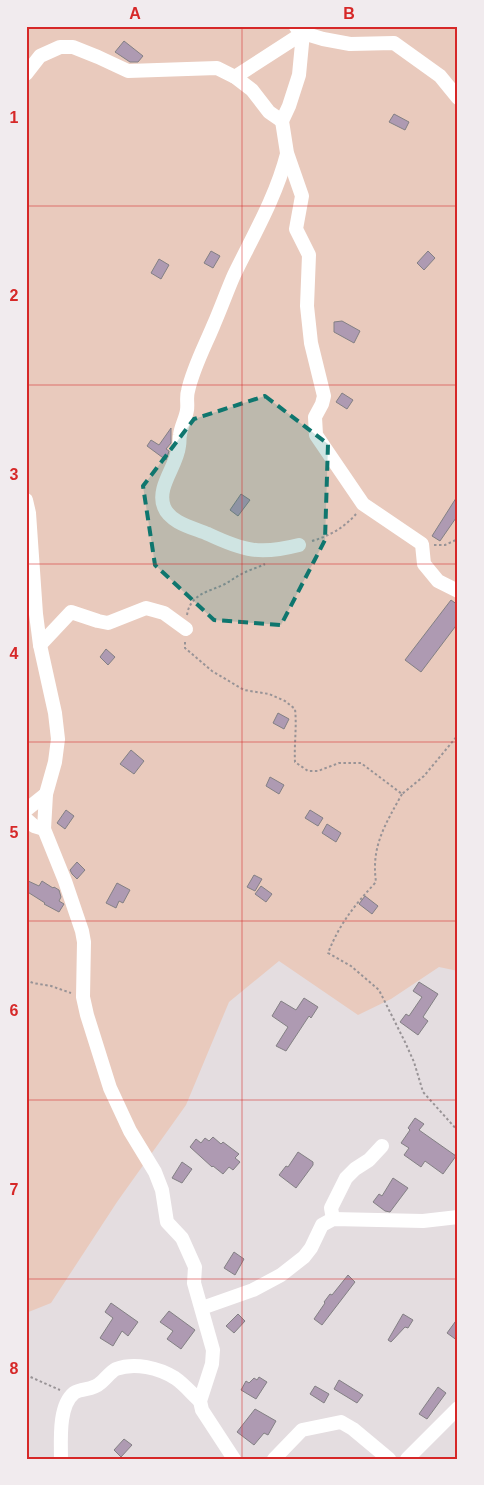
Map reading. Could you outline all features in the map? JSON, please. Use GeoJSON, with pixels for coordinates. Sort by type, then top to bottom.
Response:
{"type":"FeatureCollection","features":[{"type":"Feature","properties":{"kind":"street"},"geometry":{"type":"LineString","coordinates":[[235,77],[302,28]]}},
{"type":"Feature","properties":{"kind":"street"},"geometry":{"type":"LineString","coordinates":[[302,28],[323,40],[350,44],[394,43],[440,76],[458,98]]}},
{"type":"Feature","properties":{"kind":"street"},"geometry":{"type":"LineString","coordinates":[[302,28],[298,75],[289,106],[282,121],[287,154],[302,196],[296,229],[309,255],[307,306],[311,343],[324,396],[322,404],[314,416],[316,435],[363,504],[422,544],[424,564],[438,581],[458,591]]}},
{"type":"Feature","properties":{"kind":"street"},"geometry":{"type":"LineString","coordinates":[[26,74],[40,56],[60,47],[73,47],[128,71],[217,68],[235,77],[252,90],[269,112],[282,121]]}},
{"type":"Feature","properties":{"kind":"street"},"geometry":{"type":"LineString","coordinates":[[287,154],[283,170],[268,207],[234,276],[199,358],[187,392],[187,410],[179,436],[179,446],[175,461],[167,477],[163,506],[168,514],[180,523],[227,543],[255,551],[274,550],[299,545]]}},
{"type":"Feature","properties":{"kind":"street"},"geometry":{"type":"LineString","coordinates":[[26,500],[29,514],[40,645],[55,713],[58,739],[55,762],[46,794],[44,829],[65,881],[82,931],[84,942],[83,996],[87,1015],[110,1088],[130,1131],[155,1172],[162,1190],[168,1222],[182,1238],[195,1267],[194,1283],[214,1350],[212,1364],[200,1401],[202,1410],[234,1459]]}},
{"type":"Feature","properties":{"kind":"street"},"geometry":{"type":"LineString","coordinates":[[40,645],[71,612],[98,621],[108,622],[146,608],[164,613],[186,629]]}},
{"type":"Feature","properties":{"kind":"street"},"geometry":{"type":"LineString","coordinates":[[26,810],[46,794]]}},
{"type":"Feature","properties":{"kind":"street"},"geometry":{"type":"LineString","coordinates":[[26,819],[34,826],[44,829]]}},
{"type":"Feature","properties":{"kind":"street"},"geometry":{"type":"LineString","coordinates":[[333,1219],[331,1208],[346,1178],[355,1169],[369,1160],[382,1146]]}},
{"type":"Feature","properties":{"kind":"street"},"geometry":{"type":"LineString","coordinates":[[202,1308],[253,1290],[281,1275],[304,1257],[314,1243],[322,1226],[333,1219],[423,1221],[458,1217]]}},
{"type":"Feature","properties":{"kind":"street"},"geometry":{"type":"LineString","coordinates":[[61,1459],[62,1420],[69,1401],[75,1393],[98,1386],[115,1370],[134,1366],[150,1368],[176,1379],[200,1401]]}},
{"type":"Feature","properties":{"kind":"street"},"geometry":{"type":"LineString","coordinates":[[407,1459],[458,1408]]}},
{"type":"Feature","properties":{"kind":"street"},"geometry":{"type":"LineString","coordinates":[[274,1459],[302,1430],[341,1422],[353,1429],[389,1459]]}},
{"type":"Feature","properties":{"kind":"path"},"geometry":{"type":"LineString","coordinates":[[299,545],[324,538],[348,524],[363,504]]}},
{"type":"Feature","properties":{"kind":"path"},"geometry":{"type":"LineString","coordinates":[[422,544],[445,545],[458,539]]}},
{"type":"Feature","properties":{"kind":"path"},"geometry":{"type":"LineString","coordinates":[[270,562],[242,574],[224,585],[207,590],[195,598],[188,608],[185,648],[212,672],[244,690],[269,694],[285,701],[294,709],[296,762],[308,771],[318,771],[339,763],[360,763],[402,794]]}},
{"type":"Feature","properties":{"kind":"path"},"geometry":{"type":"LineString","coordinates":[[458,735],[424,776],[402,794],[378,843],[374,868],[376,882],[350,911],[336,934],[328,953],[351,966],[379,990],[414,1062],[423,1092],[458,1131]]}},
{"type":"Feature","properties":{"kind":"path"},"geometry":{"type":"LineString","coordinates":[[26,980],[83,996]]}},
{"type":"Feature","properties":{"kind":"path"},"geometry":{"type":"LineString","coordinates":[[26,1375],[43,1384],[75,1393]]}},
{"type":"Feature","properties":{"kind":"highlighted area"},"geometry":{"type":"Polygon","coordinates":[[[265,396],[328,444],[325,540],[281,625],[214,620],[155,565],[143,486],[194,419],[265,396]]]}},
{"type":"Feature","properties":{"kind":"shaded area"},"geometry":{"type":"Polygon","coordinates":[[[26,26],[458,26],[458,971],[439,967],[391,999],[358,1015],[279,961],[229,1002],[186,1105],[117,1202],[51,1303],[26,1313],[26,26]]]}},
{"type":"Feature","properties":{"kind":"building"},"geometry":{"type":"Polygon","coordinates":[[[124,41],[143,56],[138,62],[130,62],[115,52],[124,41]]]}},
{"type":"Feature","properties":{"kind":"building"},"geometry":{"type":"Polygon","coordinates":[[[394,114],[409,122],[405,130],[389,122],[394,114]]]}},
{"type":"Feature","properties":{"kind":"building"},"geometry":{"type":"Polygon","coordinates":[[[211,251],[220,256],[213,268],[204,263],[211,251]]]}},
{"type":"Feature","properties":{"kind":"building"},"geometry":{"type":"Polygon","coordinates":[[[428,251],[435,258],[424,270],[417,263],[428,251]]]}},
{"type":"Feature","properties":{"kind":"building"},"geometry":{"type":"Polygon","coordinates":[[[159,259],[169,265],[161,279],[151,273],[159,259]]]}},
{"type":"Feature","properties":{"kind":"building"},"geometry":{"type":"Polygon","coordinates":[[[342,321],[360,331],[354,343],[334,332],[334,322],[342,321]]]}},
{"type":"Feature","properties":{"kind":"building"},"geometry":{"type":"Polygon","coordinates":[[[342,393],[353,400],[347,409],[336,402],[342,393]]]}},
{"type":"Feature","properties":{"kind":"building"},"geometry":{"type":"Polygon","coordinates":[[[171,428],[171,443],[166,449],[169,451],[166,460],[147,446],[151,440],[159,445],[171,428]]]}},
{"type":"Feature","properties":{"kind":"building"},"geometry":{"type":"Polygon","coordinates":[[[241,494],[250,500],[238,516],[230,510],[241,494]]]}},
{"type":"Feature","properties":{"kind":"building"},"geometry":{"type":"Polygon","coordinates":[[[458,495],[458,515],[440,541],[432,536],[458,495]]]}},
{"type":"Feature","properties":{"kind":"building"},"geometry":{"type":"Polygon","coordinates":[[[451,600],[458,605],[458,623],[421,672],[405,660],[451,600]]]}},
{"type":"Feature","properties":{"kind":"building"},"geometry":{"type":"Polygon","coordinates":[[[106,649],[115,657],[108,665],[100,657],[106,649]]]}},
{"type":"Feature","properties":{"kind":"building"},"geometry":{"type":"Polygon","coordinates":[[[278,713],[289,719],[284,729],[273,723],[278,713]]]}},
{"type":"Feature","properties":{"kind":"building"},"geometry":{"type":"Polygon","coordinates":[[[131,750],[144,761],[134,774],[120,764],[131,750]]]}},
{"type":"Feature","properties":{"kind":"building"},"geometry":{"type":"Polygon","coordinates":[[[270,777],[284,785],[279,794],[266,786],[270,777]]]}},
{"type":"Feature","properties":{"kind":"building"},"geometry":{"type":"Polygon","coordinates":[[[66,810],[74,816],[65,829],[57,823],[66,810]]]}},
{"type":"Feature","properties":{"kind":"building"},"geometry":{"type":"Polygon","coordinates":[[[310,810],[323,818],[318,826],[305,818],[310,810]]]}},
{"type":"Feature","properties":{"kind":"building"},"geometry":{"type":"Polygon","coordinates":[[[327,824],[341,833],[336,842],[322,833],[327,824]]]}},
{"type":"Feature","properties":{"kind":"building"},"geometry":{"type":"Polygon","coordinates":[[[77,862],[85,870],[77,879],[70,870],[77,862]]]}},
{"type":"Feature","properties":{"kind":"building"},"geometry":{"type":"Polygon","coordinates":[[[254,875],[262,879],[255,891],[247,887],[254,875]]]}},
{"type":"Feature","properties":{"kind":"building"},"geometry":{"type":"Polygon","coordinates":[[[26,880],[39,886],[42,881],[59,890],[61,897],[59,901],[64,904],[59,912],[26,891],[26,880]]]}},
{"type":"Feature","properties":{"kind":"building"},"geometry":{"type":"Polygon","coordinates":[[[117,883],[130,890],[123,903],[119,901],[116,908],[106,903],[117,883]]]}},
{"type":"Feature","properties":{"kind":"building"},"geometry":{"type":"Polygon","coordinates":[[[261,886],[272,894],[266,902],[255,894],[261,886]]]}},
{"type":"Feature","properties":{"kind":"building"},"geometry":{"type":"Polygon","coordinates":[[[365,896],[378,906],[372,914],[359,904],[365,896]]]}},
{"type":"Feature","properties":{"kind":"building"},"geometry":{"type":"Polygon","coordinates":[[[419,982],[438,994],[423,1017],[428,1021],[418,1035],[400,1022],[406,1014],[409,1016],[422,997],[413,991],[419,982]]]}},
{"type":"Feature","properties":{"kind":"building"},"geometry":{"type":"Polygon","coordinates":[[[304,998],[318,1007],[311,1018],[309,1016],[286,1051],[276,1046],[288,1027],[272,1016],[281,1001],[296,1010],[304,998]]]}},
{"type":"Feature","properties":{"kind":"building"},"geometry":{"type":"Polygon","coordinates":[[[415,1118],[424,1124],[419,1130],[456,1156],[443,1174],[425,1161],[421,1167],[404,1155],[409,1148],[401,1143],[410,1130],[408,1128],[415,1118]]]}},
{"type":"Feature","properties":{"kind":"building"},"geometry":{"type":"Polygon","coordinates":[[[213,1137],[239,1154],[235,1158],[240,1162],[233,1170],[229,1167],[223,1174],[212,1167],[190,1147],[196,1139],[201,1143],[205,1138],[209,1141],[213,1137]]]}},
{"type":"Feature","properties":{"kind":"building"},"geometry":{"type":"Polygon","coordinates":[[[298,1152],[313,1162],[313,1165],[296,1188],[279,1175],[286,1166],[288,1167],[298,1152]]]}},
{"type":"Feature","properties":{"kind":"building"},"geometry":{"type":"Polygon","coordinates":[[[182,1162],[192,1169],[182,1183],[172,1178],[182,1162]]]}},
{"type":"Feature","properties":{"kind":"building"},"geometry":{"type":"Polygon","coordinates":[[[393,1178],[408,1188],[390,1212],[385,1211],[373,1202],[379,1194],[382,1196],[393,1178]]]}},
{"type":"Feature","properties":{"kind":"building"},"geometry":{"type":"Polygon","coordinates":[[[234,1252],[244,1259],[235,1275],[224,1268],[234,1252]]]}},
{"type":"Feature","properties":{"kind":"building"},"geometry":{"type":"Polygon","coordinates":[[[348,1275],[355,1282],[322,1325],[314,1319],[330,1294],[332,1295],[348,1275]]]}},
{"type":"Feature","properties":{"kind":"building"},"geometry":{"type":"Polygon","coordinates":[[[111,1303],[138,1322],[128,1336],[122,1331],[113,1346],[100,1338],[113,1318],[105,1312],[111,1303]]]}},
{"type":"Feature","properties":{"kind":"building"},"geometry":{"type":"Polygon","coordinates":[[[169,1311],[195,1330],[181,1349],[167,1339],[173,1331],[160,1322],[169,1311]]]}},
{"type":"Feature","properties":{"kind":"building"},"geometry":{"type":"Polygon","coordinates":[[[238,1314],[245,1321],[234,1333],[226,1326],[238,1314]]]}},
{"type":"Feature","properties":{"kind":"building"},"geometry":{"type":"Polygon","coordinates":[[[403,1314],[413,1320],[408,1328],[405,1327],[391,1342],[388,1340],[403,1314]]]}},
{"type":"Feature","properties":{"kind":"building"},"geometry":{"type":"Polygon","coordinates":[[[458,1318],[458,1341],[447,1333],[458,1318]]]}},
{"type":"Feature","properties":{"kind":"building"},"geometry":{"type":"Polygon","coordinates":[[[259,1377],[267,1382],[256,1399],[241,1390],[246,1381],[249,1383],[254,1378],[257,1380],[259,1377]]]}},
{"type":"Feature","properties":{"kind":"building"},"geometry":{"type":"Polygon","coordinates":[[[339,1380],[363,1395],[357,1403],[334,1389],[339,1380]]]}},
{"type":"Feature","properties":{"kind":"building"},"geometry":{"type":"Polygon","coordinates":[[[315,1386],[329,1394],[324,1403],[310,1394],[315,1386]]]}},
{"type":"Feature","properties":{"kind":"building"},"geometry":{"type":"Polygon","coordinates":[[[438,1387],[446,1393],[427,1419],[419,1414],[438,1387]]]}},
{"type":"Feature","properties":{"kind":"building"},"geometry":{"type":"Polygon","coordinates":[[[255,1409],[276,1421],[268,1435],[264,1433],[254,1445],[237,1432],[255,1409]]]}},
{"type":"Feature","properties":{"kind":"building"},"geometry":{"type":"Polygon","coordinates":[[[124,1439],[132,1445],[121,1457],[114,1450],[124,1439]]]}}]}
